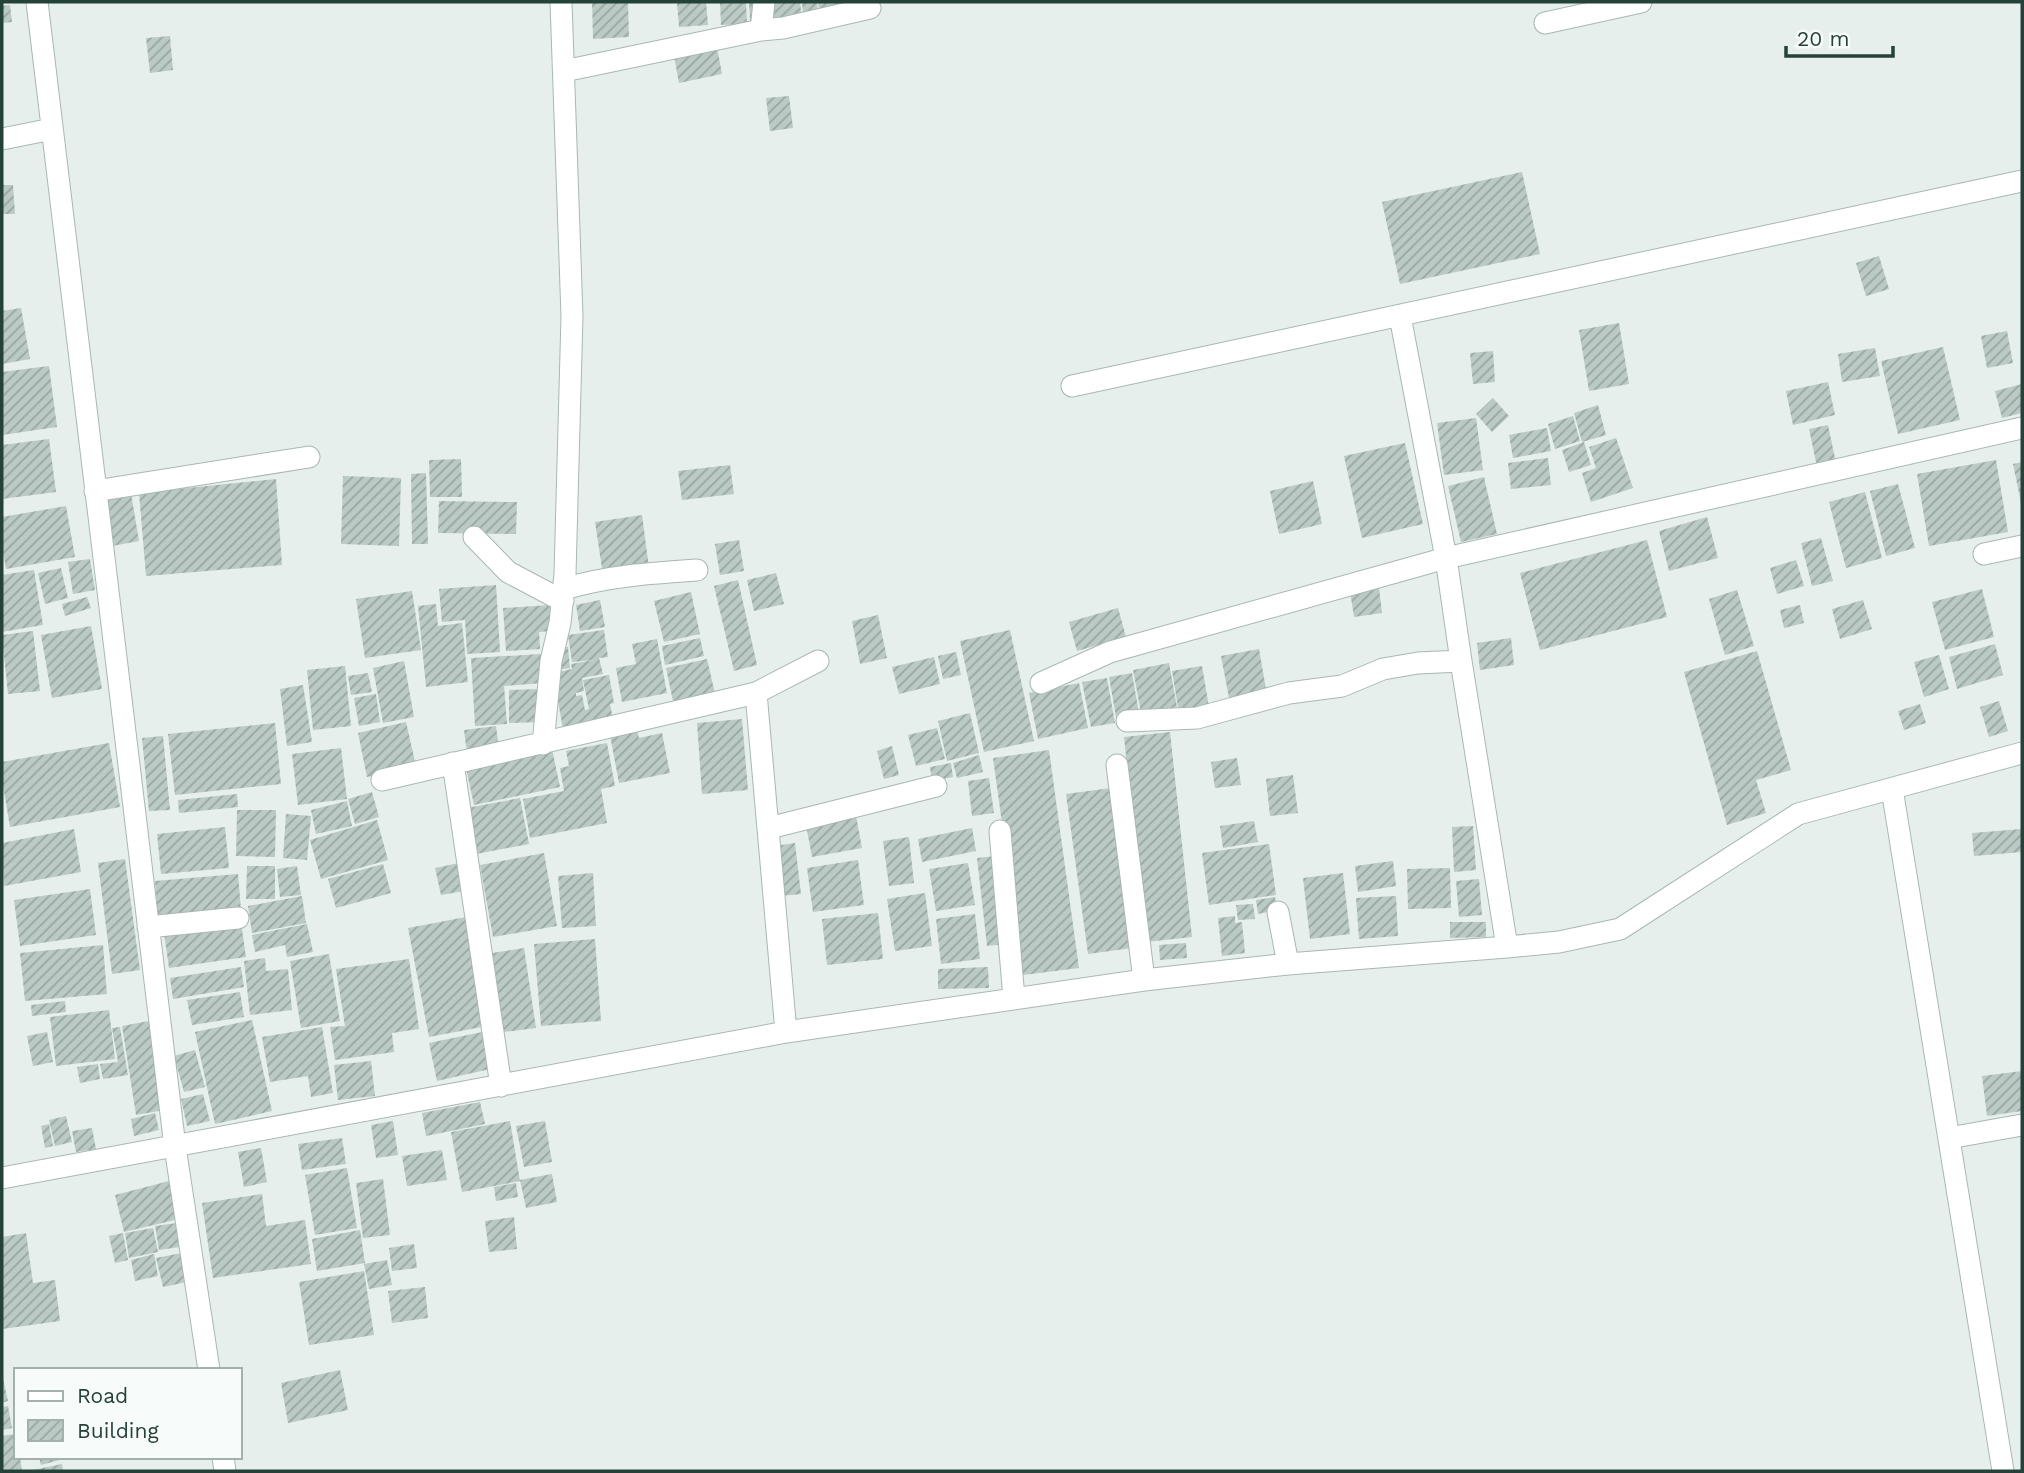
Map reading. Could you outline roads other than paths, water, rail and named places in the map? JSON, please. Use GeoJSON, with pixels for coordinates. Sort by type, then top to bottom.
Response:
{"type":"FeatureCollection","features":[{"type":"Feature","properties":{"kind":"street"},"geometry":{"type":"LineString","coordinates":[[37,2],[175,1147],[209,1368]]}},
{"type":"Feature","properties":{"kind":"street"},"geometry":{"type":"LineString","coordinates":[[543,744],[551,661],[563,595],[572,316],[561,2]]}},
{"type":"Feature","properties":{"kind":"street"},"geometry":{"type":"LineString","coordinates":[[761,30],[764,2]]}},
{"type":"Feature","properties":{"kind":"street"},"geometry":{"type":"LineString","coordinates":[[1545,23],[1641,2]]}},
{"type":"Feature","properties":{"kind":"street"},"geometry":{"type":"LineString","coordinates":[[564,71],[870,8]]}},
{"type":"Feature","properties":{"kind":"street"},"geometry":{"type":"LineString","coordinates":[[2,139],[51,129]]}},
{"type":"Feature","properties":{"kind":"street"},"geometry":{"type":"LineString","coordinates":[[1072,386],[2022,181]]}},
{"type":"Feature","properties":{"kind":"street"},"geometry":{"type":"LineString","coordinates":[[1400,316],[1446,558],[1507,947]]}},
{"type":"Feature","properties":{"kind":"street"},"geometry":{"type":"LineString","coordinates":[[1041,683],[1110,652],[1446,558],[2022,428]]}},
{"type":"Feature","properties":{"kind":"street"},"geometry":{"type":"LineString","coordinates":[[95,491],[309,457]]}},
{"type":"Feature","properties":{"kind":"street"},"geometry":{"type":"LineString","coordinates":[[474,537],[508,572],[563,595]]}},
{"type":"Feature","properties":{"kind":"street"},"geometry":{"type":"LineString","coordinates":[[1984,554],[2022,546]]}},
{"type":"Feature","properties":{"kind":"street"},"geometry":{"type":"LineString","coordinates":[[563,595],[585,582],[643,573],[697,570]]}},
{"type":"Feature","properties":{"kind":"street"},"geometry":{"type":"LineString","coordinates":[[382,780],[756,693],[818,661]]}},
{"type":"Feature","properties":{"kind":"street"},"geometry":{"type":"LineString","coordinates":[[1127,722],[1196,718],[1289,693],[1342,686],[1383,669],[1418,663],[1461,661]]}},
{"type":"Feature","properties":{"kind":"street"},"geometry":{"type":"LineString","coordinates":[[756,693],[786,1032]]}},
{"type":"Feature","properties":{"kind":"street"},"geometry":{"type":"LineString","coordinates":[[2,1178],[786,1032],[1144,980],[1287,964],[1559,942],[1620,929],[1797,814],[2022,753]]}},
{"type":"Feature","properties":{"kind":"street"},"geometry":{"type":"LineString","coordinates":[[453,763],[501,1086]]}},
{"type":"Feature","properties":{"kind":"street"},"geometry":{"type":"LineString","coordinates":[[1117,765],[1144,980]]}},
{"type":"Feature","properties":{"kind":"street"},"geometry":{"type":"LineString","coordinates":[[768,828],[936,786]]}},
{"type":"Feature","properties":{"kind":"street"},"geometry":{"type":"LineString","coordinates":[[1892,789],[2003,1471]]}},
{"type":"Feature","properties":{"kind":"street"},"geometry":{"type":"LineString","coordinates":[[1000,831],[1014,999]]}},
{"type":"Feature","properties":{"kind":"street"},"geometry":{"type":"LineString","coordinates":[[1278,912],[1287,964]]}},
{"type":"Feature","properties":{"kind":"street"},"geometry":{"type":"LineString","coordinates":[[148,928],[237,918]]}},
{"type":"Feature","properties":{"kind":"street"},"geometry":{"type":"LineString","coordinates":[[1949,1138],[2022,1125]]}}]}
